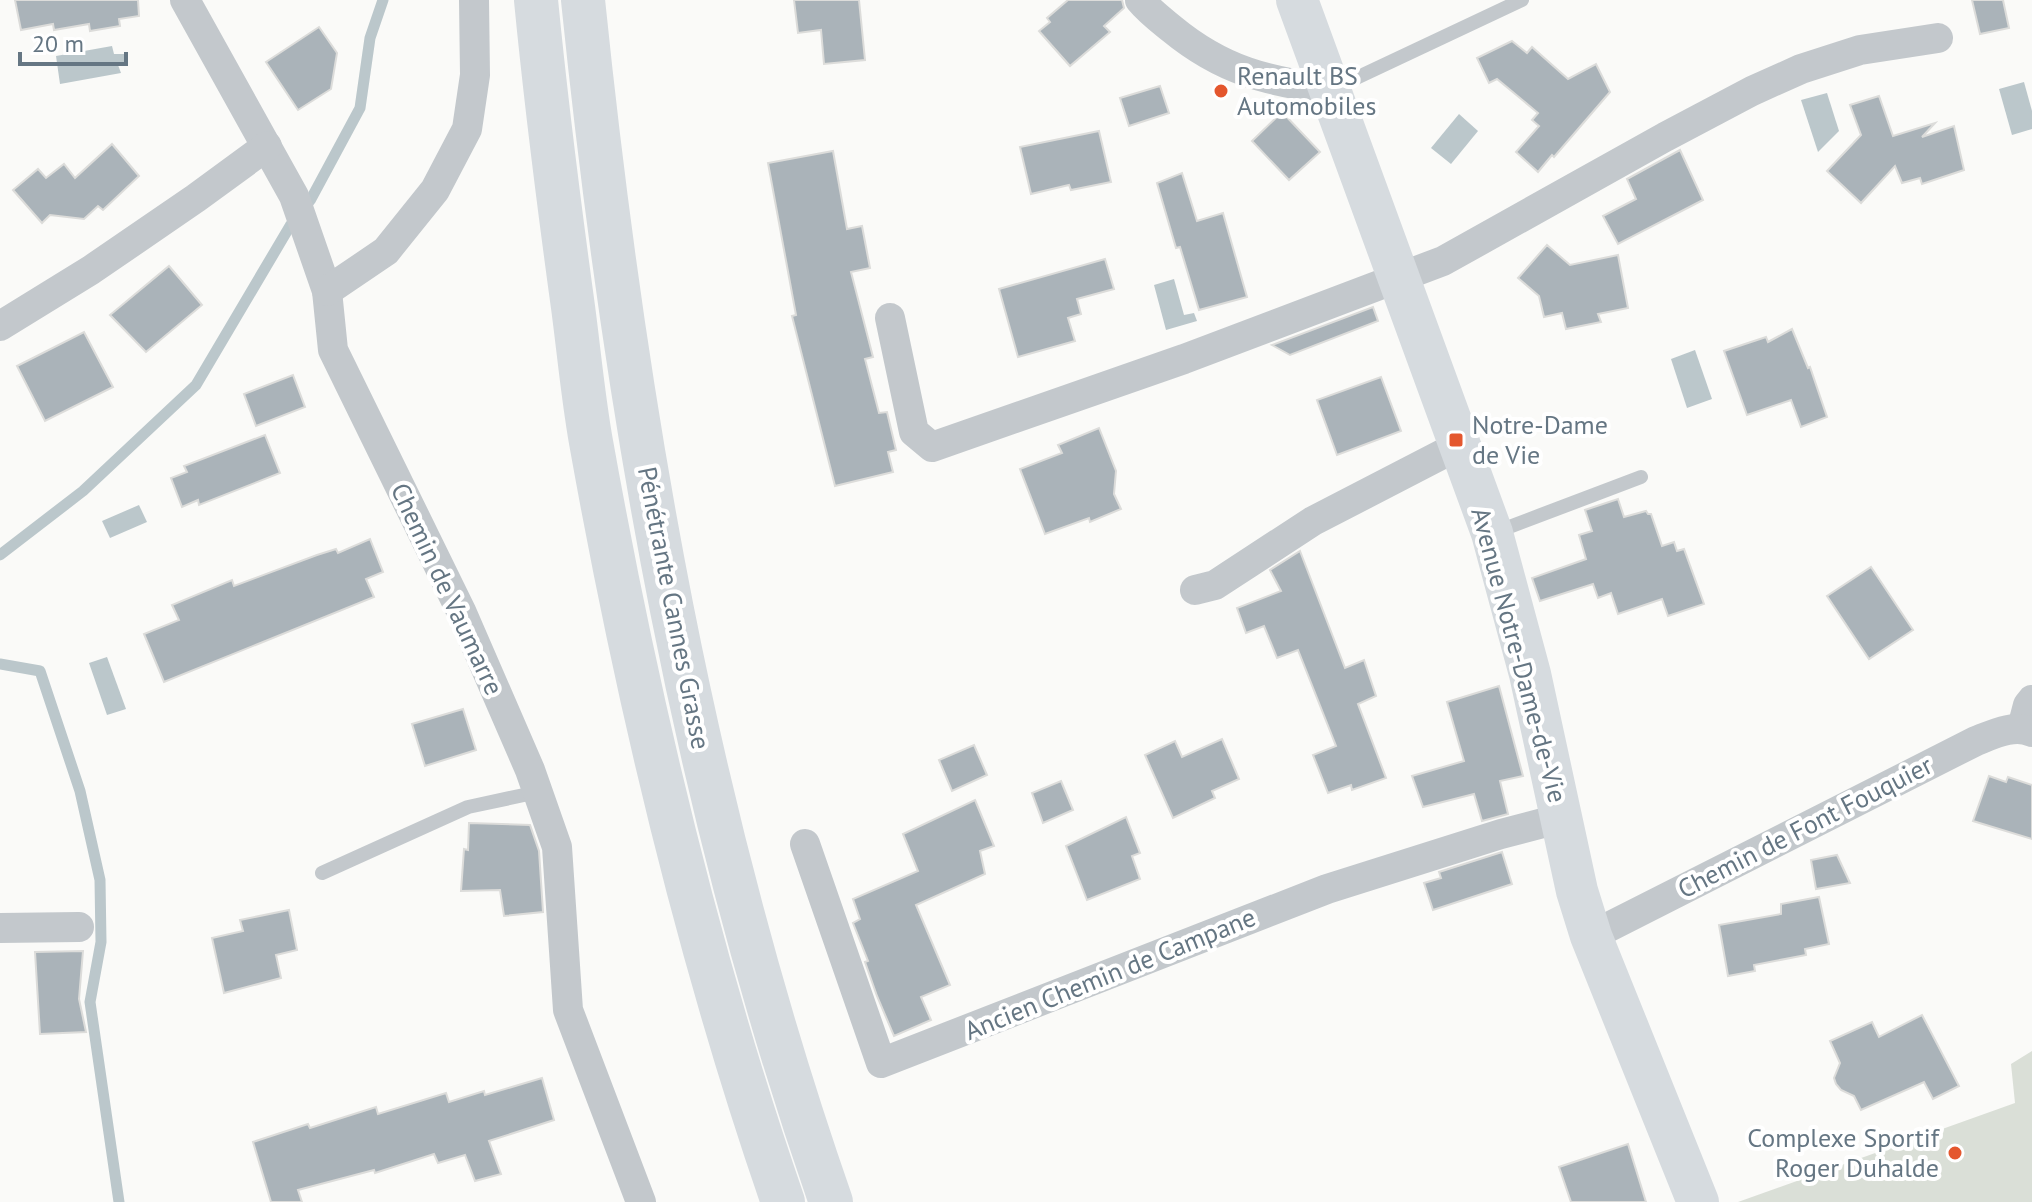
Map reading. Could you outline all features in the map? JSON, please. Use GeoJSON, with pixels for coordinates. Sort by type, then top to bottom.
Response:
{"type":"FeatureCollection","features":[{"type":"Feature","properties":{"kind":"highway","name":"Pénétrante Cannes Grasse"},"geometry":{"type":"LineString","coordinates":[[536,0],[549,132],[591,439],[633,657],[681,867],[720,1011],[783,1202]]}},
{"type":"Feature","properties":{"kind":"highway","name":"Pénétrante Cannes Grasse"},"geometry":{"type":"LineString","coordinates":[[583,0],[620,311],[654,522],[698,737],[751,951],[790,1086],[831,1202]]}},
{"type":"Feature","properties":{"kind":"main road","name":"Avenue Notre-Dame-de-Vie"},"geometry":{"type":"LineString","coordinates":[[1297,0],[1492,533],[1530,674],[1577,891],[1591,936],[1691,1193]]}},
{"type":"Feature","properties":{"kind":"street","name":"Chemin de Vaumarre"},"geometry":{"type":"LineString","coordinates":[[185,0],[294,196],[327,291],[333,350],[461,611],[538,792],[557,847],[568,1010],[641,1202]]}},
{"type":"Feature","properties":{"kind":"street"},"geometry":{"type":"LineString","coordinates":[[327,291],[386,251],[435,190],[467,129],[475,75],[474,0]]}},
{"type":"Feature","properties":{"kind":"street"},"geometry":{"type":"LineString","coordinates":[[1140,0],[1199,52],[1280,83],[1331,90]]}},
{"type":"Feature","properties":{"kind":"street"},"geometry":{"type":"LineString","coordinates":[[890,318],[914,432],[932,447],[1184,359],[1443,261],[1678,130],[1801,69],[1860,50],[1938,38]]}},
{"type":"Feature","properties":{"kind":"street"},"geometry":{"type":"LineString","coordinates":[[0,326],[91,270],[267,146]]}},
{"type":"Feature","properties":{"kind":"street"},"geometry":{"type":"LineString","coordinates":[[1195,590],[1215,585],[1313,521],[1458,446]]}},
{"type":"Feature","properties":{"kind":"street","name":"Chemin de Font Fouquier"},"geometry":{"type":"LineString","coordinates":[[1591,936],[1976,741],[2029,720]]}},
{"type":"Feature","properties":{"kind":"street","name":"Ancien Chemin de Campane"},"geometry":{"type":"LineString","coordinates":[[805,844],[881,1063],[1327,889],[1562,818]]}},
{"type":"Feature","properties":{"kind":"street"},"geometry":{"type":"LineString","coordinates":[[0,928],[79,927]]}},
{"type":"Feature","properties":{"kind":"lane"},"geometry":{"type":"LineString","coordinates":[[1331,90],[1522,0]]}},
{"type":"Feature","properties":{"kind":"lane"},"geometry":{"type":"LineString","coordinates":[[1492,533],[1641,477]]}},
{"type":"Feature","properties":{"kind":"lane"},"geometry":{"type":"LineString","coordinates":[[322,873],[468,807],[538,792]]}},
{"type":"Feature","properties":{"kind":"shaded area"},"geometry":{"type":"Polygon","coordinates":[[[112,46],[114,54],[124,54],[124,64],[118,65],[121,73],[60,84],[56,56],[112,46]]]}},
{"type":"Feature","properties":{"kind":"shaded area"},"geometry":{"type":"Polygon","coordinates":[[[2024,82],[2032,111],[2032,129],[2012,135],[1999,89],[2024,82]]]}},
{"type":"Feature","properties":{"kind":"shaded area"},"geometry":{"type":"Polygon","coordinates":[[[1827,93],[1839,131],[1818,152],[1801,100],[1827,93]]]}},
{"type":"Feature","properties":{"kind":"shaded area"},"geometry":{"type":"Polygon","coordinates":[[[1459,114],[1478,131],[1451,164],[1431,148],[1459,114]]]}},
{"type":"Feature","properties":{"kind":"shaded area"},"geometry":{"type":"Polygon","coordinates":[[[1174,279],[1184,315],[1194,313],[1197,321],[1166,330],[1154,285],[1174,279]]]}},
{"type":"Feature","properties":{"kind":"shaded area"},"geometry":{"type":"Polygon","coordinates":[[[1695,350],[1712,399],[1687,408],[1671,359],[1695,350]]]}},
{"type":"Feature","properties":{"kind":"shaded area"},"geometry":{"type":"Polygon","coordinates":[[[139,505],[147,522],[110,538],[102,521],[139,505]]]}},
{"type":"Feature","properties":{"kind":"shaded area"},"geometry":{"type":"Polygon","coordinates":[[[107,657],[126,709],[107,715],[89,663],[107,657]]]}},
{"type":"Feature","properties":{"kind":"shaded area","name":"Complexe Sportif Roger Duhalde"},"geometry":{"type":"Polygon","coordinates":[[[2032,1051],[2032,1202],[1738,1202],[2015,1103],[2011,1064],[2032,1051]]]}},
{"type":"Feature","properties":{"kind":"building"},"geometry":{"type":"Polygon","coordinates":[[[15,0],[138,0],[139,16],[119,19],[120,26],[90,31],[89,24],[54,30],[53,24],[21,30],[15,0]]]}},
{"type":"Feature","properties":{"kind":"building"},"geometry":{"type":"Polygon","coordinates":[[[794,0],[859,0],[865,60],[824,64],[821,30],[798,33],[794,0]]]}},
{"type":"Feature","properties":{"kind":"building"},"geometry":{"type":"Polygon","coordinates":[[[1068,0],[1122,0],[1124,8],[1104,26],[1110,32],[1070,66],[1039,31],[1050,22],[1047,18],[1068,0]]]}},
{"type":"Feature","properties":{"kind":"building"},"geometry":{"type":"Polygon","coordinates":[[[1972,0],[2003,0],[2009,28],[1980,34],[1972,0]]]}},
{"type":"Feature","properties":{"kind":"building"},"geometry":{"type":"Polygon","coordinates":[[[319,27],[337,53],[331,89],[298,110],[266,62],[319,27]]]}},
{"type":"Feature","properties":{"kind":"building"},"geometry":{"type":"Polygon","coordinates":[[[1512,41],[1527,53],[1532,47],[1568,79],[1596,64],[1610,92],[1538,172],[1516,152],[1539,126],[1532,120],[1538,113],[1497,79],[1489,83],[1477,58],[1512,41]]]}},
{"type":"Feature","properties":{"kind":"building"},"geometry":{"type":"Polygon","coordinates":[[[1160,86],[1169,113],[1129,126],[1120,98],[1160,86]]]}},
{"type":"Feature","properties":{"kind":"building"},"geometry":{"type":"Polygon","coordinates":[[[1879,96],[1893,136],[1935,123],[1922,137],[1954,126],[1964,170],[1922,184],[1920,178],[1902,183],[1895,166],[1861,203],[1827,171],[1861,135],[1850,105],[1879,96]]]}},
{"type":"Feature","properties":{"kind":"building"},"geometry":{"type":"Polygon","coordinates":[[[1282,112],[1320,152],[1289,180],[1252,141],[1282,112]]]}},
{"type":"Feature","properties":{"kind":"building"},"geometry":{"type":"Polygon","coordinates":[[[1099,131],[1111,182],[1071,190],[1069,185],[1031,194],[1020,147],[1099,131]]]}},
{"type":"Feature","properties":{"kind":"building"},"geometry":{"type":"Polygon","coordinates":[[[112,144],[139,176],[103,210],[98,206],[84,219],[50,215],[42,223],[13,190],[38,169],[46,178],[64,164],[75,178],[112,144]]]}},
{"type":"Feature","properties":{"kind":"building"},"geometry":{"type":"Polygon","coordinates":[[[1680,150],[1703,200],[1618,244],[1603,216],[1636,199],[1627,179],[1680,150]]]}},
{"type":"Feature","properties":{"kind":"building"},"geometry":{"type":"Polygon","coordinates":[[[833,151],[847,229],[862,226],[870,268],[851,272],[873,357],[865,359],[879,413],[887,412],[896,450],[888,452],[893,472],[835,486],[792,316],[796,315],[768,163],[833,151]]]}},
{"type":"Feature","properties":{"kind":"building"},"geometry":{"type":"Polygon","coordinates":[[[1182,173],[1197,221],[1223,213],[1247,297],[1199,310],[1157,183],[1182,173]]]}},
{"type":"Feature","properties":{"kind":"building"},"geometry":{"type":"Polygon","coordinates":[[[1547,245],[1570,265],[1618,255],[1628,308],[1598,314],[1601,322],[1566,329],[1562,313],[1544,317],[1539,296],[1518,278],[1547,245]]]}},
{"type":"Feature","properties":{"kind":"building"},"geometry":{"type":"Polygon","coordinates":[[[1105,259],[1114,289],[1077,299],[1081,314],[1068,318],[1075,341],[1018,357],[999,289],[1105,259]]]}},
{"type":"Feature","properties":{"kind":"building"},"geometry":{"type":"Polygon","coordinates":[[[169,266],[202,305],[146,352],[110,315],[169,266]]]}},
{"type":"Feature","properties":{"kind":"building"},"geometry":{"type":"Polygon","coordinates":[[[1373,307],[1378,321],[1290,355],[1272,345],[1373,307]]]}},
{"type":"Feature","properties":{"kind":"building"},"geometry":{"type":"Polygon","coordinates":[[[1792,329],[1810,367],[1827,417],[1801,427],[1791,400],[1747,415],[1724,351],[1766,337],[1768,342],[1792,329]]]}},
{"type":"Feature","properties":{"kind":"building"},"geometry":{"type":"Polygon","coordinates":[[[84,332],[113,387],[45,421],[17,366],[84,332]]]}},
{"type":"Feature","properties":{"kind":"building"},"geometry":{"type":"Polygon","coordinates":[[[293,375],[305,407],[256,426],[244,394],[293,375]]]}},
{"type":"Feature","properties":{"kind":"building"},"geometry":{"type":"Polygon","coordinates":[[[1381,377],[1401,431],[1337,455],[1317,400],[1381,377]]]}},
{"type":"Feature","properties":{"kind":"building"},"geometry":{"type":"Polygon","coordinates":[[[1099,428],[1116,471],[1114,494],[1121,509],[1090,522],[1089,518],[1045,534],[1020,469],[1062,453],[1058,445],[1099,428]]]}},
{"type":"Feature","properties":{"kind":"building"},"geometry":{"type":"Polygon","coordinates":[[[265,435],[280,473],[199,505],[198,500],[182,507],[171,478],[187,472],[184,466],[265,435]]]}},
{"type":"Feature","properties":{"kind":"building"},"geometry":{"type":"Polygon","coordinates":[[[1618,499],[1624,517],[1646,511],[1651,514],[1662,546],[1674,542],[1677,551],[1684,549],[1704,604],[1668,616],[1662,599],[1618,614],[1611,593],[1598,598],[1593,584],[1540,601],[1532,578],[1586,559],[1579,535],[1592,531],[1585,510],[1618,499]]]}},
{"type":"Feature","properties":{"kind":"building"},"geometry":{"type":"Polygon","coordinates":[[[370,539],[383,572],[366,579],[374,597],[164,682],[144,634],[179,620],[172,605],[232,580],[234,586],[317,555],[336,549],[338,553],[370,539]]]}},
{"type":"Feature","properties":{"kind":"building"},"geometry":{"type":"Polygon","coordinates":[[[1300,551],[1345,668],[1364,660],[1376,696],[1358,704],[1386,778],[1352,790],[1351,785],[1328,793],[1313,755],[1336,746],[1298,650],[1277,658],[1264,626],[1246,633],[1237,608],[1281,591],[1270,570],[1300,551]]]}},
{"type":"Feature","properties":{"kind":"building"},"geometry":{"type":"Polygon","coordinates":[[[1871,567],[1913,630],[1869,659],[1827,596],[1871,567]]]}},
{"type":"Feature","properties":{"kind":"building"},"geometry":{"type":"Polygon","coordinates":[[[1499,686],[1523,776],[1500,781],[1508,814],[1482,821],[1474,794],[1423,807],[1412,776],[1464,761],[1447,702],[1499,686]]]}},
{"type":"Feature","properties":{"kind":"building"},"geometry":{"type":"Polygon","coordinates":[[[463,709],[476,750],[425,766],[412,724],[463,709]]]}},
{"type":"Feature","properties":{"kind":"building"},"geometry":{"type":"Polygon","coordinates":[[[1222,739],[1239,779],[1212,791],[1215,798],[1173,818],[1145,755],[1175,741],[1182,757],[1222,739]]]}},
{"type":"Feature","properties":{"kind":"building"},"geometry":{"type":"Polygon","coordinates":[[[974,745],[987,775],[952,791],[939,760],[974,745]]]}},
{"type":"Feature","properties":{"kind":"building"},"geometry":{"type":"Polygon","coordinates":[[[1989,776],[2006,782],[2008,777],[2032,785],[2032,839],[1973,821],[1989,776]]]}},
{"type":"Feature","properties":{"kind":"building"},"geometry":{"type":"Polygon","coordinates":[[[1061,781],[1073,810],[1043,823],[1032,793],[1061,781]]]}},
{"type":"Feature","properties":{"kind":"building"},"geometry":{"type":"Polygon","coordinates":[[[975,800],[994,846],[980,851],[985,874],[916,905],[950,985],[921,997],[931,1020],[894,1036],[853,923],[860,919],[853,899],[918,871],[903,834],[975,800]]]}},
{"type":"Feature","properties":{"kind":"building"},"geometry":{"type":"Polygon","coordinates":[[[1126,817],[1140,853],[1132,856],[1140,879],[1087,900],[1066,846],[1126,817]]]}},
{"type":"Feature","properties":{"kind":"building"},"geometry":{"type":"Polygon","coordinates":[[[469,823],[530,825],[539,851],[543,912],[504,916],[500,890],[461,891],[469,823]]]}},
{"type":"Feature","properties":{"kind":"building"},"geometry":{"type":"Polygon","coordinates":[[[1502,852],[1512,884],[1433,910],[1424,883],[1441,878],[1439,872],[1502,852]]]}},
{"type":"Feature","properties":{"kind":"building"},"geometry":{"type":"Polygon","coordinates":[[[1837,855],[1850,883],[1816,889],[1811,860],[1837,855]]]}},
{"type":"Feature","properties":{"kind":"building"},"geometry":{"type":"Polygon","coordinates":[[[1819,897],[1829,944],[1805,949],[1806,955],[1754,965],[1755,971],[1728,976],[1719,925],[1781,914],[1781,904],[1819,897]]]}},
{"type":"Feature","properties":{"kind":"building"},"geometry":{"type":"Polygon","coordinates":[[[289,910],[297,950],[276,955],[281,978],[224,993],[212,938],[243,931],[240,920],[289,910]]]}},
{"type":"Feature","properties":{"kind":"building"},"geometry":{"type":"Polygon","coordinates":[[[83,951],[79,999],[86,1032],[40,1034],[35,952],[83,951]]]}},
{"type":"Feature","properties":{"kind":"building"},"geometry":{"type":"Polygon","coordinates":[[[1922,1015],[1959,1086],[1933,1099],[1924,1082],[1861,1110],[1854,1096],[1836,1084],[1834,1078],[1840,1063],[1830,1041],[1872,1022],[1879,1037],[1922,1015]]]}},
{"type":"Feature","properties":{"kind":"building"},"geometry":{"type":"Polygon","coordinates":[[[542,1078],[554,1120],[489,1141],[501,1174],[475,1181],[465,1155],[438,1163],[434,1154],[375,1173],[374,1170],[298,1190],[302,1202],[271,1202],[253,1142],[376,1107],[378,1114],[446,1093],[449,1102],[542,1078]]]}},
{"type":"Feature","properties":{"kind":"building"},"geometry":{"type":"Polygon","coordinates":[[[1628,1144],[1646,1202],[1571,1202],[1559,1167],[1628,1144]]]}},
{"type":"Feature","properties":{"kind":"waterway"},"geometry":{"type":"LineString","coordinates":[[0,555],[83,491],[196,385],[290,226],[311,199],[360,108],[370,38],[383,0]]}},
{"type":"Feature","properties":{"kind":"waterway"},"geometry":{"type":"LineString","coordinates":[[0,664],[40,671],[80,791],[100,880],[101,942],[90,1002],[119,1202]]}},
{"type":"Feature","properties":{"kind":"place","name":"Renault BS Automobiles"},"geometry":{"type":"Point","coordinates":[1221,91]}},
{"type":"Feature","properties":{"kind":"place","name":"Notre-Dame de Vie"},"geometry":{"type":"Point","coordinates":[1456,440]}},
{"type":"Feature","properties":{"kind":"place","name":"Complexe Sportif Roger Duhalde"},"geometry":{"type":"Point","coordinates":[1955,1153]}}]}
